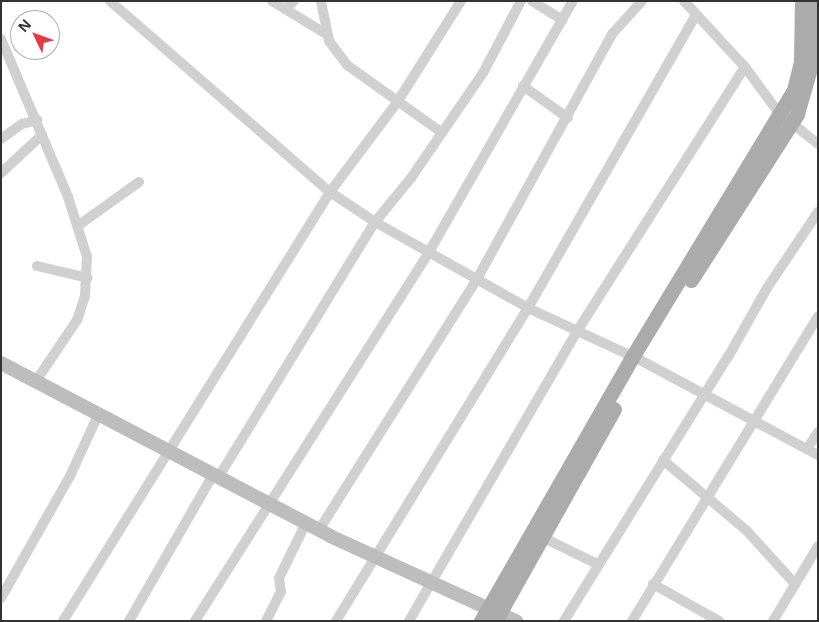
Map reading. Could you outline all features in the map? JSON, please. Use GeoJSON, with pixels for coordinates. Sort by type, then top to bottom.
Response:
{"type":"FeatureCollection","features":[{"type":"Feature","properties":{"kind":"main road"},"geometry":{"type":"LineString","coordinates":[[495,613],[635,360],[778,112],[794,90],[801,62],[802,1]]}},
{"type":"Feature","properties":{"kind":"main road"},"geometry":{"type":"LineString","coordinates":[[481,621],[495,613],[544,538],[635,360],[797,114],[811,65],[814,1]]}},
{"type":"Feature","properties":{"kind":"main road"},"geometry":{"type":"LineString","coordinates":[[1,363],[167,452],[319,530],[495,613],[516,621]]}},
{"type":"Feature","properties":{"kind":"street"},"geometry":{"type":"LineString","coordinates":[[110,1],[330,192],[375,222],[528,308],[576,333],[635,360],[703,397],[818,455]]}},
{"type":"Feature","properties":{"kind":"street"},"geometry":{"type":"LineString","coordinates":[[272,1],[326,34],[347,65],[441,132]]}},
{"type":"Feature","properties":{"kind":"street"},"geometry":{"type":"LineString","coordinates":[[285,9],[294,1]]}},
{"type":"Feature","properties":{"kind":"street"},"geometry":{"type":"LineString","coordinates":[[321,1],[326,34]]}},
{"type":"Feature","properties":{"kind":"street"},"geometry":{"type":"LineString","coordinates":[[63,621],[330,192],[398,101],[461,1]]}},
{"type":"Feature","properties":{"kind":"street"},"geometry":{"type":"LineString","coordinates":[[129,621],[216,477],[375,222],[484,73],[521,1]]}},
{"type":"Feature","properties":{"kind":"street"},"geometry":{"type":"LineString","coordinates":[[532,1],[562,20]]}},
{"type":"Feature","properties":{"kind":"street"},"geometry":{"type":"LineString","coordinates":[[195,621],[266,503],[429,252],[573,1]]}},
{"type":"Feature","properties":{"kind":"street"},"geometry":{"type":"LineString","coordinates":[[319,530],[477,279],[568,118],[575,96],[612,34],[642,1]]}},
{"type":"Feature","properties":{"kind":"street"},"geometry":{"type":"LineString","coordinates":[[684,1],[745,67],[778,112],[818,144]]}},
{"type":"Feature","properties":{"kind":"street"},"geometry":{"type":"LineString","coordinates":[[336,621],[528,308],[696,14]]}},
{"type":"Feature","properties":{"kind":"street"},"geometry":{"type":"LineString","coordinates":[[2,44],[38,120],[42,135],[79,225],[88,278],[77,320],[36,382]]}},
{"type":"Feature","properties":{"kind":"street"},"geometry":{"type":"LineString","coordinates":[[409,621],[576,333],[745,67]]}},
{"type":"Feature","properties":{"kind":"street"},"geometry":{"type":"LineString","coordinates":[[523,86],[568,118]]}},
{"type":"Feature","properties":{"kind":"street"},"geometry":{"type":"LineString","coordinates":[[1,139],[22,124],[38,120]]}},
{"type":"Feature","properties":{"kind":"street"},"geometry":{"type":"LineString","coordinates":[[1,173],[42,135]]}},
{"type":"Feature","properties":{"kind":"street"},"geometry":{"type":"LineString","coordinates":[[79,225],[139,182]]}},
{"type":"Feature","properties":{"kind":"street"},"geometry":{"type":"LineString","coordinates":[[564,621],[703,397],[766,288],[818,212]]}},
{"type":"Feature","properties":{"kind":"street"},"geometry":{"type":"LineString","coordinates":[[37,266],[88,278]]}},
{"type":"Feature","properties":{"kind":"street"},"geometry":{"type":"LineString","coordinates":[[632,621],[818,316]]}},
{"type":"Feature","properties":{"kind":"street"},"geometry":{"type":"LineString","coordinates":[[1,598],[70,476],[98,415]]}},
{"type":"Feature","properties":{"kind":"street"},"geometry":{"type":"LineString","coordinates":[[807,449],[818,432]]}},
{"type":"Feature","properties":{"kind":"street"},"geometry":{"type":"LineString","coordinates":[[663,460],[746,531],[795,584]]}},
{"type":"Feature","properties":{"kind":"street"},"geometry":{"type":"LineString","coordinates":[[266,621],[281,592],[279,578],[306,523]]}},
{"type":"Feature","properties":{"kind":"street"},"geometry":{"type":"LineString","coordinates":[[544,538],[599,565]]}},
{"type":"Feature","properties":{"kind":"street"},"geometry":{"type":"LineString","coordinates":[[772,621],[818,546]]}},
{"type":"Feature","properties":{"kind":"street"},"geometry":{"type":"LineString","coordinates":[[653,584],[719,621]]}}]}
